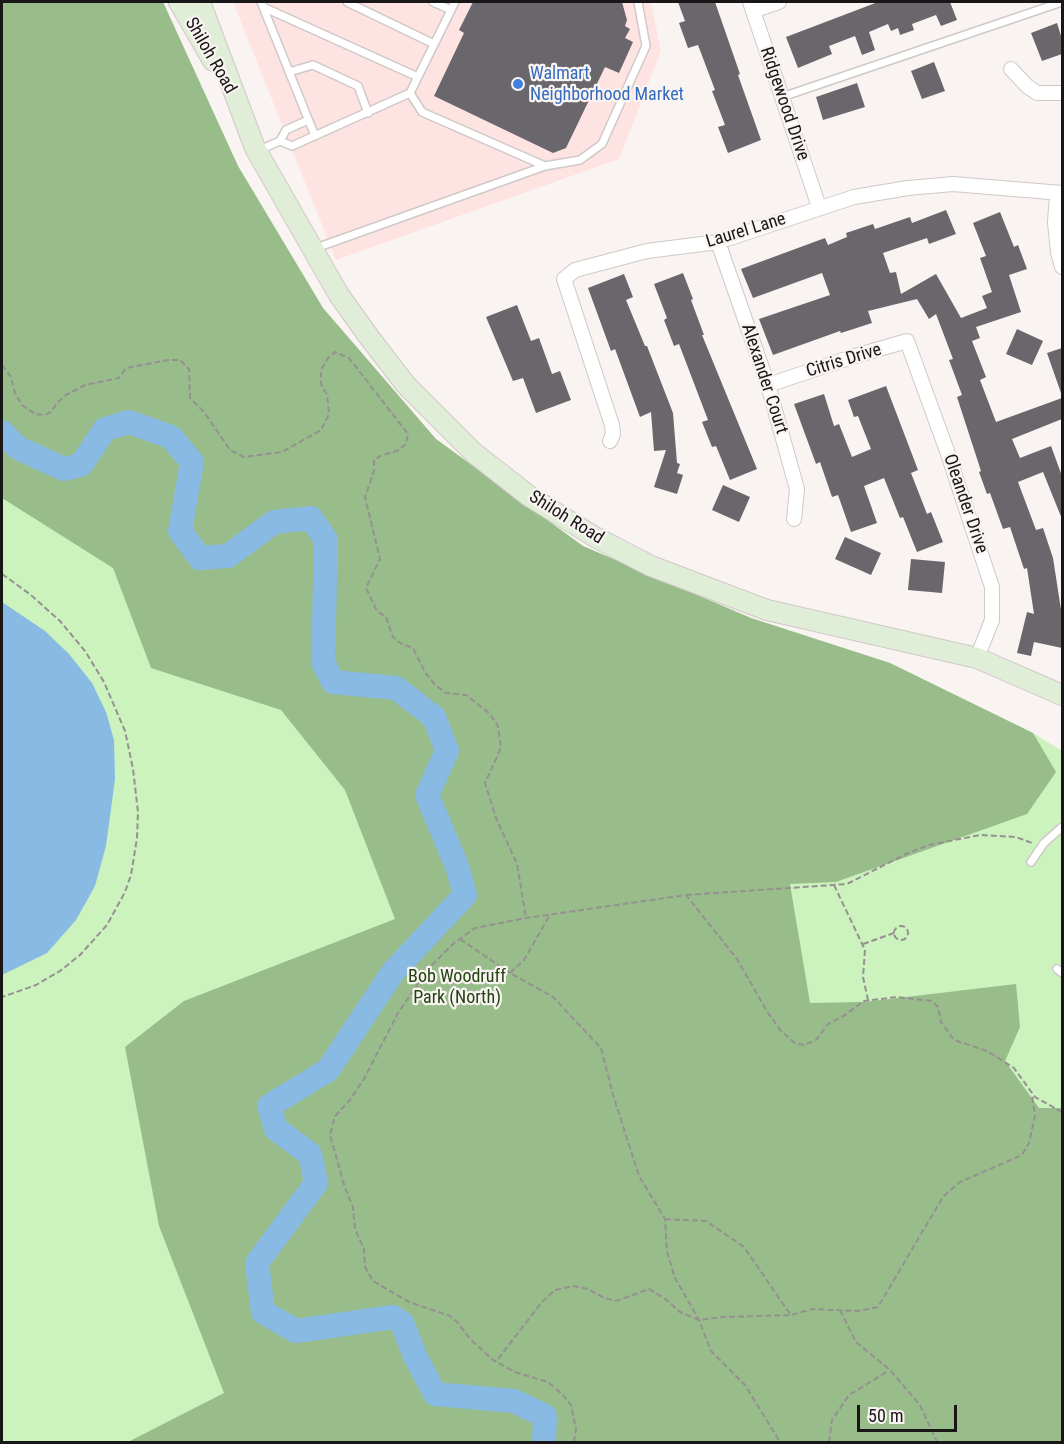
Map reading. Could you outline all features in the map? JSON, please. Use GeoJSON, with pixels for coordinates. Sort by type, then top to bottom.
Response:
{"type":"FeatureCollection","features":[{"type":"Feature","properties":{"kind":"main road","name":"Shiloh Road"},"geometry":{"type":"LineString","coordinates":[[179,2],[241,110]]}},
{"type":"Feature","properties":{"kind":"main road","name":"Shiloh Road"},"geometry":{"type":"LineString","coordinates":[[200,2],[257,151],[339,295],[406,385],[474,453],[529,496],[595,537],[651,566],[767,610],[977,658],[1062,695]]}},
{"type":"Feature","properties":{"kind":"street"},"geometry":{"type":"LineString","coordinates":[[751,6],[779,2]]}},
{"type":"Feature","properties":{"kind":"street","name":"Ridgewood Drive"},"geometry":{"type":"LineString","coordinates":[[751,6],[819,207]]}},
{"type":"Feature","properties":{"kind":"street"},"geometry":{"type":"LineString","coordinates":[[1011,69],[1037,93],[1062,93]]}},
{"type":"Feature","properties":{"kind":"street","name":"Laurel Lane"},"geometry":{"type":"LineString","coordinates":[[610,441],[613,434],[612,425],[564,279],[575,270],[647,251],[718,242],[854,197],[908,188],[953,184],[1060,194]]}},
{"type":"Feature","properties":{"kind":"street"},"geometry":{"type":"LineString","coordinates":[[1060,194],[1055,222],[1062,267]]}},
{"type":"Feature","properties":{"kind":"street","name":"Alexander Court"},"geometry":{"type":"LineString","coordinates":[[718,242],[768,385],[797,489],[794,519]]}},
{"type":"Feature","properties":{"kind":"street","name":"Citris Drive"},"geometry":{"type":"LineString","coordinates":[[768,385],[907,341],[912,353]]}},
{"type":"Feature","properties":{"kind":"street","name":"Oleander Drive"},"geometry":{"type":"LineString","coordinates":[[912,353],[980,546],[992,587],[992,620],[977,658]]}},
{"type":"Feature","properties":{"kind":"lane"},"geometry":{"type":"LineString","coordinates":[[347,2],[434,44]]}},
{"type":"Feature","properties":{"kind":"lane"},"geometry":{"type":"LineString","coordinates":[[433,2],[451,10]]}},
{"type":"Feature","properties":{"kind":"lane"},"geometry":{"type":"LineString","coordinates":[[280,141],[292,146],[410,93],[455,2]]}},
{"type":"Feature","properties":{"kind":"lane"},"geometry":{"type":"LineString","coordinates":[[312,249],[545,166],[580,160],[602,144],[645,46],[638,2]]}},
{"type":"Feature","properties":{"kind":"lane"},"geometry":{"type":"LineString","coordinates":[[782,97],[1062,2]]}},
{"type":"Feature","properties":{"kind":"lane"},"geometry":{"type":"LineString","coordinates":[[262,4],[418,77]]}},
{"type":"Feature","properties":{"kind":"lane"},"geometry":{"type":"LineString","coordinates":[[262,4],[315,136]]}},
{"type":"Feature","properties":{"kind":"lane"},"geometry":{"type":"LineString","coordinates":[[289,72],[313,65],[358,86],[368,113]]}},
{"type":"Feature","properties":{"kind":"lane"},"geometry":{"type":"LineString","coordinates":[[410,93],[422,112],[545,166]]}},
{"type":"Feature","properties":{"kind":"lane"},"geometry":{"type":"LineString","coordinates":[[257,151],[280,141],[286,130],[308,120]]}},
{"type":"Feature","properties":{"kind":"lane"},"geometry":{"type":"LineString","coordinates":[[1031,862],[1042,846],[1062,827]]}},
{"type":"Feature","properties":{"kind":"path"},"geometry":{"type":"LineString","coordinates":[[2,365],[11,377],[15,393],[22,405],[35,414],[45,415],[51,412],[66,395],[85,385],[119,378],[126,368],[180,360],[189,369],[190,398],[204,412],[230,450],[244,457],[282,452],[321,430],[329,414],[327,395],[321,384],[321,370],[328,358],[335,352],[349,358],[408,434],[406,444],[397,451],[374,459],[374,471],[365,497],[380,559],[366,588],[377,611],[386,617],[393,637],[400,643],[413,648],[425,672],[435,685],[446,693],[466,695],[489,712],[498,726],[501,748],[485,783],[496,818],[517,864],[525,918]]}},
{"type":"Feature","properties":{"kind":"path"},"geometry":{"type":"LineString","coordinates":[[2,574],[31,595],[60,621],[85,651],[104,682],[120,717],[126,738],[133,769],[138,812],[137,838],[131,875],[107,925],[80,955],[60,971],[36,985],[2,997]]}},
{"type":"Feature","properties":{"kind":"path"},"geometry":{"type":"LineString","coordinates":[[574,1443],[576,1429],[571,1405],[548,1382],[515,1372],[493,1360],[450,1316],[409,1302],[373,1281],[365,1267],[363,1249],[355,1229],[353,1207],[345,1188],[330,1135],[334,1116],[350,1100],[359,1086],[381,1050],[398,1013],[428,969],[475,928],[525,918],[686,895],[847,884],[929,845],[980,835],[1016,837],[1042,846]]}},
{"type":"Feature","properties":{"kind":"path"},"geometry":{"type":"LineString","coordinates":[[834,885],[862,944],[866,959],[863,977],[868,1000]]}},
{"type":"Feature","properties":{"kind":"path"},"geometry":{"type":"LineString","coordinates":[[686,895],[737,959],[781,1031],[795,1043],[804,1045],[816,1040],[828,1024],[868,1000],[897,997],[932,1000],[938,1007],[941,1022],[954,1040],[987,1051],[1014,1068],[1035,1097],[1062,1112]]}},
{"type":"Feature","properties":{"kind":"path"},"geometry":{"type":"LineString","coordinates":[[510,973],[524,960],[550,915]]}},
{"type":"Feature","properties":{"kind":"path"},"geometry":{"type":"LineString","coordinates":[[862,944],[894,933],[899,926],[904,927],[908,932],[902,940],[897,939],[894,933]]}},
{"type":"Feature","properties":{"kind":"path"},"geometry":{"type":"LineString","coordinates":[[460,939],[510,973],[553,997],[601,1048],[613,1095],[639,1176],[665,1219],[667,1252],[675,1278],[699,1320],[711,1350],[744,1385],[780,1443]]}},
{"type":"Feature","properties":{"kind":"path"},"geometry":{"type":"LineString","coordinates":[[498,1359],[541,1303],[555,1290],[573,1286],[588,1289],[604,1298],[616,1301],[649,1289],[680,1312],[699,1320],[791,1315],[813,1310],[858,1311],[878,1306],[943,1197],[960,1182],[1022,1155],[1029,1143],[1035,1116],[1032,1092]]}},
{"type":"Feature","properties":{"kind":"path"},"geometry":{"type":"LineString","coordinates":[[665,1219],[706,1221],[744,1247],[791,1315]]}},
{"type":"Feature","properties":{"kind":"path"},"geometry":{"type":"LineString","coordinates":[[840,1310],[856,1342],[890,1370],[920,1405],[937,1443]]}},
{"type":"Feature","properties":{"kind":"path"},"geometry":{"type":"LineString","coordinates":[[829,1443],[832,1420],[849,1395],[890,1370]]}},
{"type":"Feature","properties":{"kind":"shaded area"},"geometry":{"type":"Polygon","coordinates":[[[233,2],[651,2],[661,51],[619,159],[336,260],[233,2]]]}},
{"type":"Feature","properties":{"kind":"green space","name":"Bob Woodruff Park (North)"},"geometry":{"type":"Polygon","coordinates":[[[2,2],[163,2],[238,166],[323,308],[436,439],[583,546],[751,618],[890,663],[1033,733],[1062,751],[1062,1442],[2,1442],[2,2]]]}},
{"type":"Feature","properties":{"kind":"green space","name":"Bob Woodruff Park (North)"},"geometry":{"type":"Polygon","coordinates":[[[2,2],[163,2],[238,166],[323,308],[436,439],[583,546],[751,618],[890,663],[1033,733],[1056,772],[1027,814],[836,882],[790,884],[810,1003],[864,1002],[1016,984],[1020,1027],[1005,1061],[1039,1108],[1062,1108],[1062,1442],[128,1442],[224,1393],[159,1226],[125,1047],[184,1001],[395,919],[345,790],[281,710],[151,668],[113,568],[2,498],[2,2]]]}},
{"type":"Feature","properties":{"kind":"water"},"geometry":{"type":"Polygon","coordinates":[[[2,602],[45,631],[69,654],[92,683],[106,712],[114,740],[115,779],[106,846],[95,886],[76,920],[47,953],[2,975],[2,602]]]}},
{"type":"Feature","properties":{"kind":"building","name":"Walmart Neighborhood Market"},"geometry":{"type":"Polygon","coordinates":[[[473,2],[622,2],[627,20],[625,26],[630,29],[625,38],[633,42],[619,73],[605,67],[566,148],[553,153],[434,96],[464,33],[459,30],[473,2]]]}},
{"type":"Feature","properties":{"kind":"building"},"geometry":{"type":"Polygon","coordinates":[[[678,2],[715,2],[761,140],[728,153],[718,127],[725,125],[712,91],[715,90],[698,45],[688,48],[679,23],[685,21],[678,2]]]}},
{"type":"Feature","properties":{"kind":"building"},"geometry":{"type":"Polygon","coordinates":[[[878,2],[950,2],[957,20],[941,26],[936,15],[912,24],[914,30],[900,35],[898,28],[891,31],[888,24],[869,32],[875,50],[862,55],[855,36],[829,46],[832,54],[798,68],[786,37],[878,2]]]}},
{"type":"Feature","properties":{"kind":"building"},"geometry":{"type":"Polygon","coordinates":[[[1057,23],[1062,39],[1062,54],[1042,61],[1031,33],[1057,23]]]}},
{"type":"Feature","properties":{"kind":"building"},"geometry":{"type":"Polygon","coordinates":[[[934,62],[945,91],[922,99],[911,71],[934,62]]]}},
{"type":"Feature","properties":{"kind":"building"},"geometry":{"type":"Polygon","coordinates":[[[857,83],[865,107],[823,120],[816,97],[857,83]]]}},
{"type":"Feature","properties":{"kind":"building"},"geometry":{"type":"Polygon","coordinates":[[[946,210],[956,234],[929,244],[927,238],[883,253],[890,273],[896,272],[901,294],[936,274],[961,318],[987,308],[982,296],[992,292],[980,258],[986,256],[973,223],[1000,212],[1014,247],[1018,245],[1027,269],[1009,275],[1021,312],[976,327],[980,338],[972,341],[986,377],[980,380],[996,422],[1062,398],[1062,419],[1012,439],[1020,458],[1051,446],[1062,476],[1062,519],[1043,472],[1018,482],[1036,530],[1043,528],[1053,558],[1062,616],[1062,648],[1034,642],[1031,656],[1017,653],[1027,612],[1034,614],[1027,568],[1024,569],[1010,527],[1003,529],[990,493],[987,494],[979,472],[981,471],[957,397],[962,395],[949,360],[953,359],[936,314],[929,319],[917,299],[868,311],[872,323],[841,333],[840,331],[773,355],[759,319],[830,295],[822,273],[753,298],[741,269],[825,238],[828,245],[847,237],[846,233],[873,224],[875,229],[910,217],[912,223],[946,210]]]}},
{"type":"Feature","properties":{"kind":"building"},"geometry":{"type":"Polygon","coordinates":[[[683,273],[704,335],[702,335],[757,469],[730,480],[716,446],[712,447],[702,422],[708,420],[679,344],[674,346],[664,320],[667,318],[654,284],[683,273]]]}},
{"type":"Feature","properties":{"kind":"building"},"geometry":{"type":"Polygon","coordinates":[[[624,274],[633,297],[626,300],[673,413],[677,463],[680,464],[677,473],[683,475],[677,494],[654,487],[666,450],[654,451],[651,412],[640,417],[615,349],[611,351],[588,288],[624,274]]]}},
{"type":"Feature","properties":{"kind":"building"},"geometry":{"type":"Polygon","coordinates":[[[517,305],[531,341],[539,338],[552,374],[560,371],[571,400],[536,413],[523,378],[513,381],[486,317],[517,305]]]}},
{"type":"Feature","properties":{"kind":"building"},"geometry":{"type":"Polygon","coordinates":[[[1017,329],[1043,341],[1032,365],[1006,354],[1017,329]]]}},
{"type":"Feature","properties":{"kind":"building"},"geometry":{"type":"Polygon","coordinates":[[[1062,348],[1062,393],[1061,393],[1047,353],[1062,348]]]}},
{"type":"Feature","properties":{"kind":"building"},"geometry":{"type":"Polygon","coordinates":[[[886,386],[918,470],[911,473],[927,514],[931,512],[943,542],[917,552],[884,478],[864,486],[877,523],[851,532],[838,495],[832,497],[820,462],[816,464],[794,404],[824,394],[834,426],[839,424],[852,457],[871,449],[858,416],[854,417],[848,400],[886,386]]]}},
{"type":"Feature","properties":{"kind":"building"},"geometry":{"type":"Polygon","coordinates":[[[723,485],[750,497],[739,522],[712,510],[723,485]]]}},
{"type":"Feature","properties":{"kind":"building"},"geometry":{"type":"Polygon","coordinates":[[[845,537],[881,553],[871,575],[835,559],[845,537]]]}},
{"type":"Feature","properties":{"kind":"building"},"geometry":{"type":"Polygon","coordinates":[[[911,559],[945,562],[942,593],[908,590],[911,559]]]}},
{"type":"Feature","properties":{"kind":"waterway"},"geometry":{"type":"LineString","coordinates":[[2,432],[18,448],[64,469],[81,465],[105,429],[129,422],[171,437],[192,462],[180,531],[200,558],[228,556],[274,522],[311,518],[326,540],[323,662],[333,682],[396,688],[434,717],[447,751],[427,795],[457,866],[465,895],[393,972],[328,1070],[269,1106],[276,1129],[310,1154],[316,1183],[257,1263],[263,1312],[296,1331],[393,1317],[402,1323],[415,1356],[435,1394],[514,1401],[545,1416],[544,1442]]}},
{"type":"Feature","properties":{"kind":"place","name":"Walmart Neighborhood Market"},"geometry":{"type":"Point","coordinates":[518,84]}}]}
